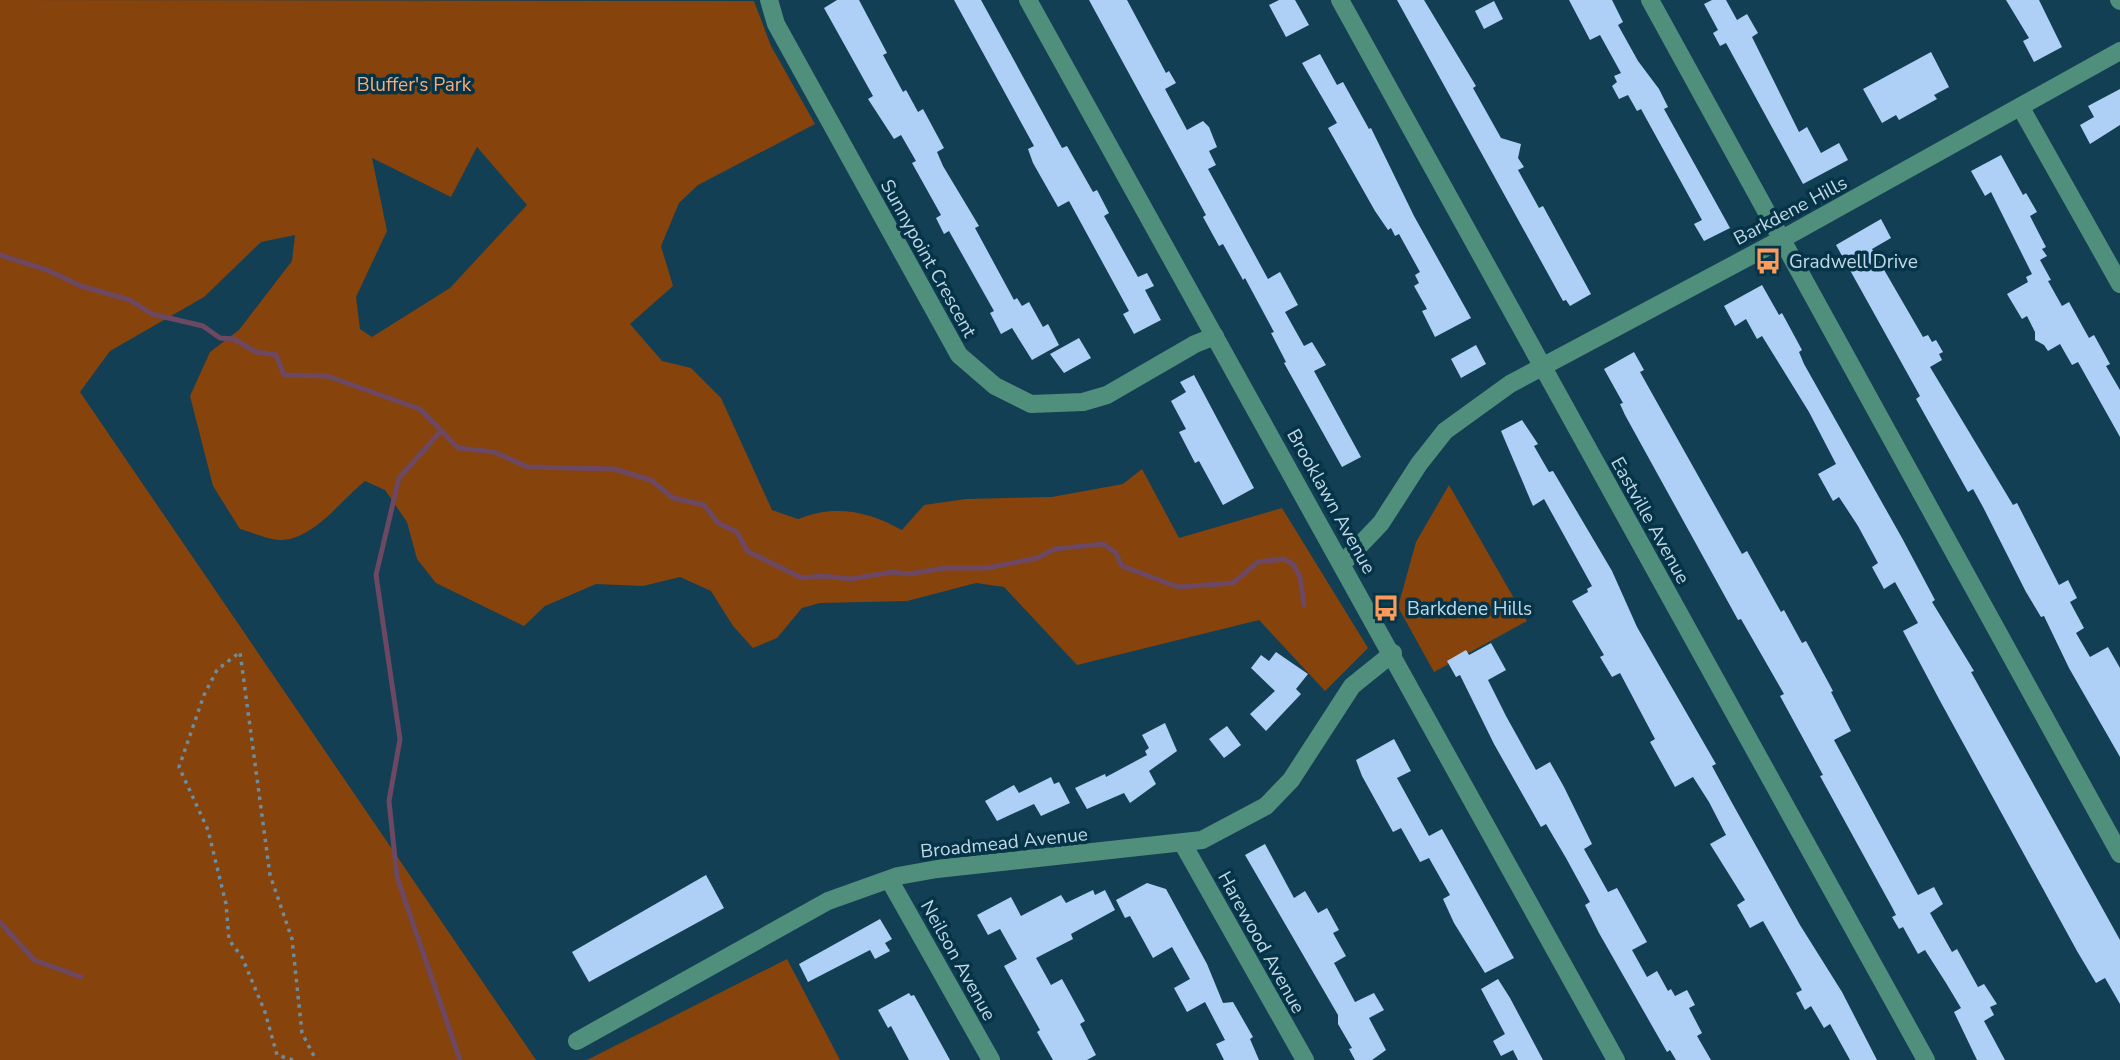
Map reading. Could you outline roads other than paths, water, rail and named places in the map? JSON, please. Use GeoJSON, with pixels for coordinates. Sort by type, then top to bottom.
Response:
{"type":"FeatureCollection","features":[{"type":"Feature","properties":{"kind":"street","name":"Sunnypoint Crescent"},"geometry":{"type":"LineString","coordinates":[[769,0],[776,24],[959,355],[995,386],[1031,404],[1083,402],[1107,396],[1215,336]]}},
{"type":"Feature","properties":{"kind":"street","name":"Brooklawn Avenue"},"geometry":{"type":"LineString","coordinates":[[1028,0],[1393,653],[1616,1060]]}},
{"type":"Feature","properties":{"kind":"street","name":"Eastville Avenue"},"geometry":{"type":"LineString","coordinates":[[1340,0],[1926,1060]]}},
{"type":"Feature","properties":{"kind":"street"},"geometry":{"type":"LineString","coordinates":[[1650,0],[2120,854]]}},
{"type":"Feature","properties":{"kind":"street","name":"Barkdene Hills"},"geometry":{"type":"LineString","coordinates":[[1343,563],[1381,523],[1419,464],[1445,431],[1510,384],[1782,239],[2120,51]]}},
{"type":"Feature","properties":{"kind":"street"},"geometry":{"type":"LineString","coordinates":[[2021,108],[2120,284]]}},
{"type":"Feature","properties":{"kind":"street","name":"Broadmead Avenue"},"geometry":{"type":"LineString","coordinates":[[577,1041],[828,901],[872,884],[937,869],[1202,840],[1266,806],[1291,780],[1352,686],[1393,653]]}},
{"type":"Feature","properties":{"kind":"street","name":"Harewood Avenue"},"geometry":{"type":"LineString","coordinates":[[1183,844],[1304,1060]]}},
{"type":"Feature","properties":{"kind":"street","name":"Neilson Avenue"},"geometry":{"type":"LineString","coordinates":[[890,881],[991,1060]]}},
{"type":"Feature","properties":{"kind":"waterway"},"geometry":{"type":"LineString","coordinates":[[0,255],[47,270],[81,286],[130,300],[152,314],[203,326],[220,338],[234,339],[256,352],[276,355],[284,375],[327,376],[420,409],[458,448],[494,452],[528,467],[614,469],[651,480],[673,498],[704,505],[718,523],[737,532],[747,551],[802,578],[822,576],[851,579],[892,572],[908,574],[945,568],[987,568],[1037,558],[1055,549],[1103,544],[1115,552],[1122,566],[1178,587],[1233,583],[1258,562],[1284,559],[1293,564],[1300,577],[1304,605]]}},
{"type":"Feature","properties":{"kind":"waterway"},"geometry":{"type":"LineString","coordinates":[[440,432],[399,478],[376,575],[400,739],[389,801],[397,877],[460,1060]]}},
{"type":"Feature","properties":{"kind":"waterway"},"geometry":{"type":"LineString","coordinates":[[0,922],[34,960],[81,977]]}},
{"type":"Feature","properties":{"kind":"place","name":"Gradwell Drive"},"geometry":{"type":"Point","coordinates":[1768,261]}},
{"type":"Feature","properties":{"kind":"place","name":"Barkdene Hills"},"geometry":{"type":"Point","coordinates":[1386,608]}},
{"type":"Feature","properties":{"kind":"park label","name":"Bluffer's Park"},"geometry":{"type":"Point","coordinates":[414,84]}}]}
